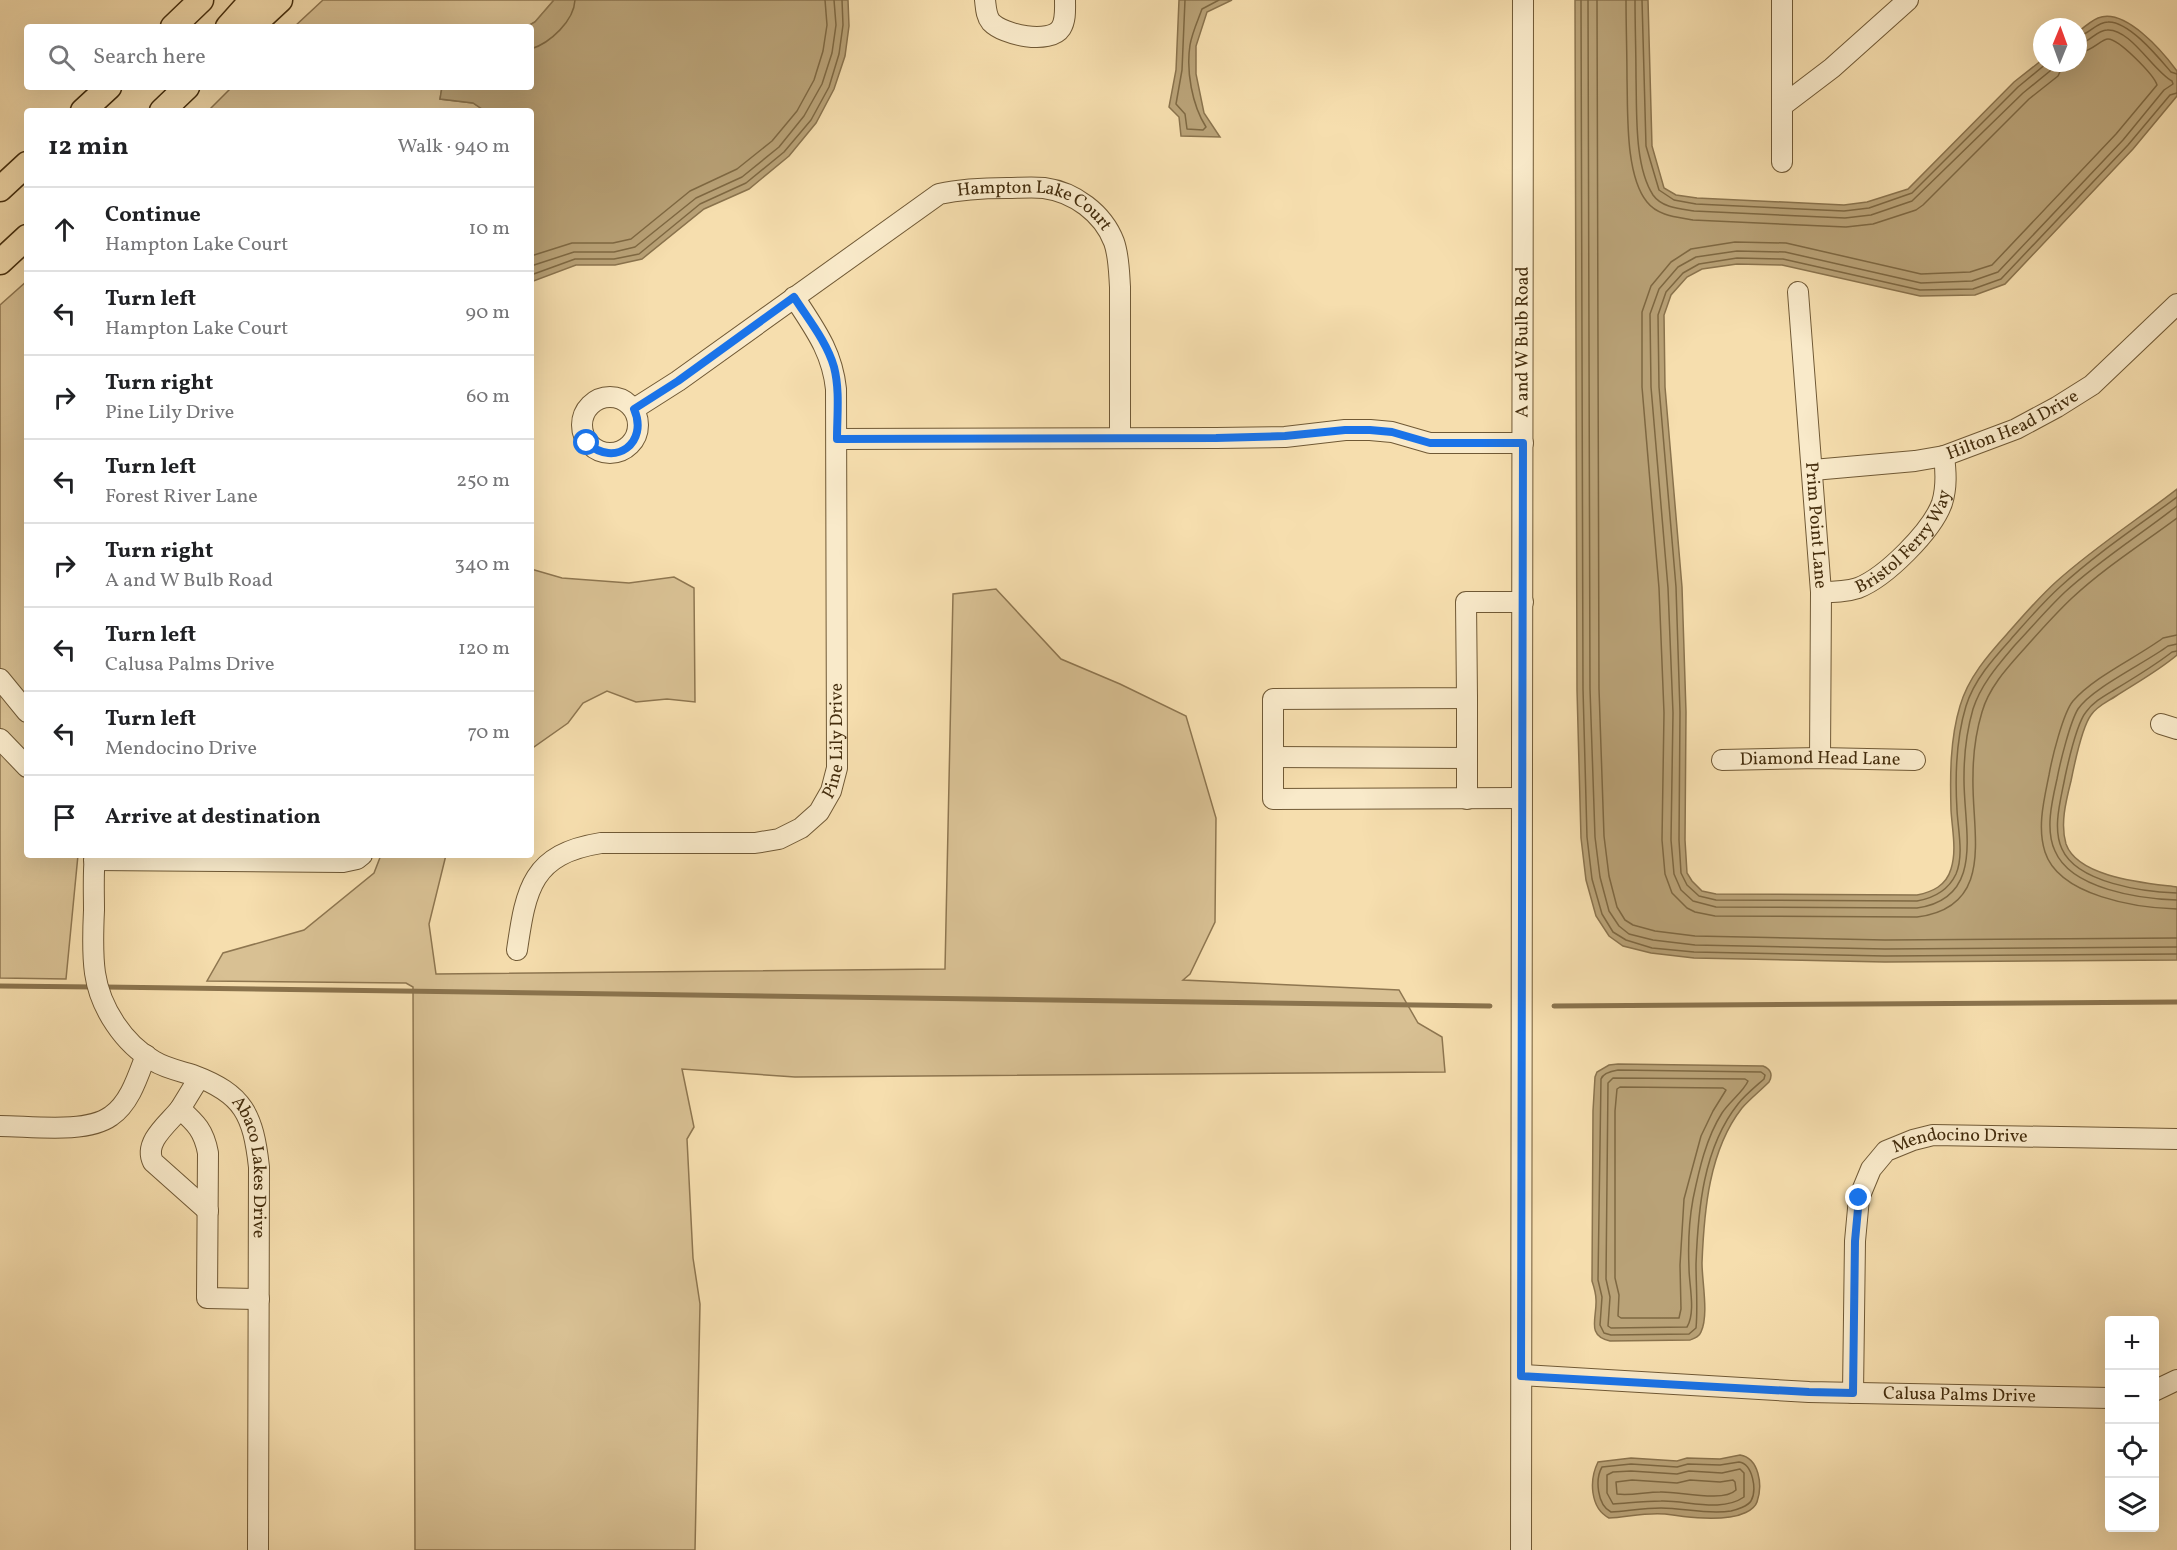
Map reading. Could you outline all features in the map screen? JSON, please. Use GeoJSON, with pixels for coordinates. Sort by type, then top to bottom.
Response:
{"type":"FeatureCollection","features":[{"type":"Feature","properties":{"kind":"main road"},"geometry":{"type":"LineString","coordinates":[[176,24],[201,0]]}},
{"type":"Feature","properties":{"kind":"main road"},"geometry":{"type":"LineString","coordinates":[[231,24],[252,0]]}},
{"type":"Feature","properties":{"kind":"main road"},"geometry":{"type":"LineString","coordinates":[[254,24],[280,0]]}},
{"type":"Feature","properties":{"kind":"main road"},"geometry":{"type":"LineString","coordinates":[[86,108],[106,90]]}},
{"type":"Feature","properties":{"kind":"main road"},"geometry":{"type":"LineString","coordinates":[[165,108],[184,90]]}},
{"type":"Feature","properties":{"kind":"main road"},"geometry":{"type":"LineString","coordinates":[[0,189],[24,167]]}},
{"type":"Feature","properties":{"kind":"main road"},"geometry":{"type":"LineString","coordinates":[[0,262],[24,240]]}},
{"type":"Feature","properties":{"kind":"street"},"geometry":{"type":"LineString","coordinates":[[985,0],[986,12],[990,21],[999,28],[1014,34],[1034,37],[1053,35],[1060,29],[1064,18],[1065,0]]}},
{"type":"Feature","properties":{"kind":"street","name":"A and W Bulb Road"},"geometry":{"type":"LineString","coordinates":[[1521,1550],[1523,0]]}},
{"type":"Feature","properties":{"kind":"street"},"geometry":{"type":"LineString","coordinates":[[1782,0],[1782,162]]}},
{"type":"Feature","properties":{"kind":"street"},"geometry":{"type":"LineString","coordinates":[[1782,106],[1832,68],[1908,0]]}},
{"type":"Feature","properties":{"kind":"street","name":"Hampton Lake Court"},"geometry":{"type":"LineString","coordinates":[[634,409],[678,381],[939,194],[960,189],[1045,188],[1067,194],[1085,204],[1102,220],[1114,241],[1119,263],[1120,437]]}},
{"type":"Feature","properties":{"kind":"street","name":"Prim Point Lane"},"geometry":{"type":"LineString","coordinates":[[1798,292],[1821,592],[1820,758]]}},
{"type":"Feature","properties":{"kind":"street","name":"Pine Lily Drive"},"geometry":{"type":"LineString","coordinates":[[517,950],[523,907],[529,889],[541,870],[556,857],[578,847],[601,843],[755,843],[779,839],[801,828],[819,812],[831,791],[837,768],[836,389],[834,368],[827,348],[794,297]]}},
{"type":"Feature","properties":{"kind":"street","name":"Hilton Head Drive"},"geometry":{"type":"LineString","coordinates":[[1813,470],[1903,463],[1944,456],[2016,429],[2092,385],[2177,304]]}},
{"type":"Feature","properties":{"kind":"street"},"geometry":{"type":"LineString","coordinates":[[837,439],[1285,436],[1370,430],[1392,432],[1430,443],[1523,443]]}},
{"type":"Feature","properties":{"kind":"street","name":"Bristol Ferry Way"},"geometry":{"type":"LineString","coordinates":[[1821,592],[1838,592],[1859,587],[1883,573],[1911,547],[1934,520],[1942,503],[1946,484],[1944,456]]}},
{"type":"Feature","properties":{"kind":"street"},"geometry":{"type":"LineString","coordinates":[[1467,799],[1466,602],[1523,602]]}},
{"type":"Feature","properties":{"kind":"street"},"geometry":{"type":"LineString","coordinates":[[0,679],[24,708]]}},
{"type":"Feature","properties":{"kind":"street"},"geometry":{"type":"LineString","coordinates":[[1467,698],[1273,699],[1273,799],[1521,798]]}},
{"type":"Feature","properties":{"kind":"street"},"geometry":{"type":"LineString","coordinates":[[0,739],[24,764]]}},
{"type":"Feature","properties":{"kind":"street"},"geometry":{"type":"LineString","coordinates":[[1274,757],[1467,758]]}},
{"type":"Feature","properties":{"kind":"street","name":"Diamond Head Lane"},"geometry":{"type":"LineString","coordinates":[[1722,760],[1820,758],[1915,760]]}},
{"type":"Feature","properties":{"kind":"street","name":"Abaco Lakes Drive"},"geometry":{"type":"LineString","coordinates":[[94,858],[93,955],[95,975],[111,1017],[124,1034],[155,1062],[199,1077],[228,1091],[241,1104],[251,1122],[256,1143],[259,1167],[258,1550]]}},
{"type":"Feature","properties":{"kind":"street"},"geometry":{"type":"LineString","coordinates":[[232,858],[343,862],[358,858]]}},
{"type":"Feature","properties":{"kind":"street"},"geometry":{"type":"LineString","coordinates":[[0,1126],[76,1127],[95,1123],[111,1116],[130,1093],[146,1055]]}},
{"type":"Feature","properties":{"kind":"street"},"geometry":{"type":"LineString","coordinates":[[199,1077],[180,1109],[152,1143],[150,1156],[153,1162],[208,1211]]}},
{"type":"Feature","properties":{"kind":"street"},"geometry":{"type":"LineString","coordinates":[[180,1109],[197,1124],[206,1138],[208,1153],[207,1298],[259,1299]]}},
{"type":"Feature","properties":{"kind":"street","name":"Mendocino Drive"},"geometry":{"type":"LineString","coordinates":[[1853,1393],[1855,1241],[1859,1198],[1871,1169],[1886,1151],[1933,1135],[2177,1139]]}},
{"type":"Feature","properties":{"kind":"street","name":"Calusa Palms Drive"},"geometry":{"type":"LineString","coordinates":[[1521,1376],[1809,1392],[2105,1398]]}},
{"type":"Feature","properties":{"kind":"street"},"geometry":{"type":"LineString","coordinates":[[2159,1389],[2177,1380]]}},
{"type":"Feature","properties":{"kind":"shaded area"},"geometry":{"type":"Polygon","coordinates":[[[323,0],[554,0],[531,24],[297,24],[323,0]]]}},
{"type":"Feature","properties":{"kind":"shaded area"},"geometry":{"type":"Polygon","coordinates":[[[229,90],[442,90],[440,99],[473,103],[480,108],[211,108],[229,90]]]}},
{"type":"Feature","properties":{"kind":"shaded area"},"geometry":{"type":"Polygon","coordinates":[[[24,284],[24,858],[78,858],[66,979],[0,978],[0,305],[24,284]]]}},
{"type":"Feature","properties":{"kind":"shaded area"},"geometry":{"type":"Polygon","coordinates":[[[534,570],[562,578],[629,583],[674,577],[694,588],[695,702],[667,699],[636,702],[607,691],[583,703],[568,723],[534,747],[534,570]]]}},
{"type":"Feature","properties":{"kind":"shaded area"},"geometry":{"type":"Polygon","coordinates":[[[996,589],[1061,659],[1186,716],[1216,818],[1215,922],[1190,974],[1183,980],[1399,990],[1418,1023],[1442,1037],[1445,1072],[795,1077],[682,1069],[694,1127],[687,1139],[693,1258],[700,1304],[695,1550],[415,1550],[413,987],[406,983],[207,981],[223,953],[304,930],[374,873],[380,858],[445,858],[429,924],[436,974],[945,969],[953,594],[996,589]]]}},
{"type":"Feature","properties":{"kind":"water"},"geometry":{"type":"Polygon","coordinates":[[[554,0],[848,0],[849,26],[845,56],[834,89],[816,123],[789,156],[749,189],[704,209],[642,259],[615,265],[576,265],[534,281],[534,108],[480,108],[473,103],[440,99],[442,90],[534,90],[534,24],[531,24],[554,0]]]}},
{"type":"Feature","properties":{"kind":"water"},"geometry":{"type":"Polygon","coordinates":[[[1179,0],[1232,0],[1207,12],[1196,46],[1196,74],[1204,113],[1220,137],[1181,136],[1179,117],[1169,107],[1176,70],[1179,0]]]}},
{"type":"Feature","properties":{"kind":"water"},"geometry":{"type":"Polygon","coordinates":[[[1575,0],[1648,0],[1652,146],[1664,188],[1676,195],[1697,198],[1844,205],[1867,202],[1908,189],[2014,82],[2033,67],[2033,72],[2087,72],[2087,24],[2090,22],[2109,16],[2120,19],[2142,33],[2163,53],[2177,71],[2177,96],[2133,149],[2005,284],[1975,295],[1920,296],[1782,265],[1737,264],[1702,269],[1687,277],[1671,295],[1664,315],[1665,387],[1682,587],[1686,712],[1687,873],[1702,891],[1716,894],[1917,895],[1933,890],[1942,884],[1949,875],[1954,854],[1951,758],[1954,731],[1964,696],[1973,676],[2037,600],[2057,581],[2177,489],[2177,655],[2155,672],[2102,704],[2091,715],[2084,728],[2076,757],[2066,804],[2064,836],[2073,855],[2098,871],[2132,881],[2177,887],[2177,960],[1885,962],[1694,958],[1651,953],[1623,946],[1609,936],[1596,916],[1586,880],[1581,838],[1577,690],[1575,0]]]}},
{"type":"Feature","properties":{"kind":"water"},"geometry":{"type":"Polygon","coordinates":[[[1609,1065],[1763,1066],[1770,1072],[1769,1082],[1742,1108],[1731,1125],[1715,1162],[1707,1202],[1703,1243],[1705,1317],[1700,1334],[1690,1340],[1610,1341],[1603,1339],[1595,1331],[1596,1298],[1592,1281],[1595,1077],[1597,1072],[1609,1065]]]}},
{"type":"Feature","properties":{"kind":"water"},"geometry":{"type":"Polygon","coordinates":[[[1740,1455],[1752,1461],[1758,1473],[1760,1488],[1755,1505],[1738,1516],[1706,1518],[1651,1514],[1609,1518],[1598,1508],[1595,1501],[1593,1477],[1598,1462],[1631,1458],[1677,1461],[1687,1458],[1720,1459],[1740,1455]]]}},
{"type":"Feature","properties":{"kind":"waterway"},"geometry":{"type":"LineString","coordinates":[[0,986],[94,987]]}},
{"type":"Feature","properties":{"kind":"waterway"},"geometry":{"type":"LineString","coordinates":[[104,987],[1490,1006]]}},
{"type":"Feature","properties":{"kind":"waterway"},"geometry":{"type":"LineString","coordinates":[[1554,1006],[2177,1002]]}},
{"type":"Feature","properties":{"kind":"route"},"geometry":{"type":"LineString","coordinates":[[587,443],[604,453],[613,454],[623,451],[636,437],[638,418],[634,409],[678,381],[794,297],[827,348],[834,368],[837,439],[1216,438],[1370,430],[1392,432],[1430,443],[1523,443],[1521,1376],[1853,1393],[1855,1241],[1859,1198]]}}]}
